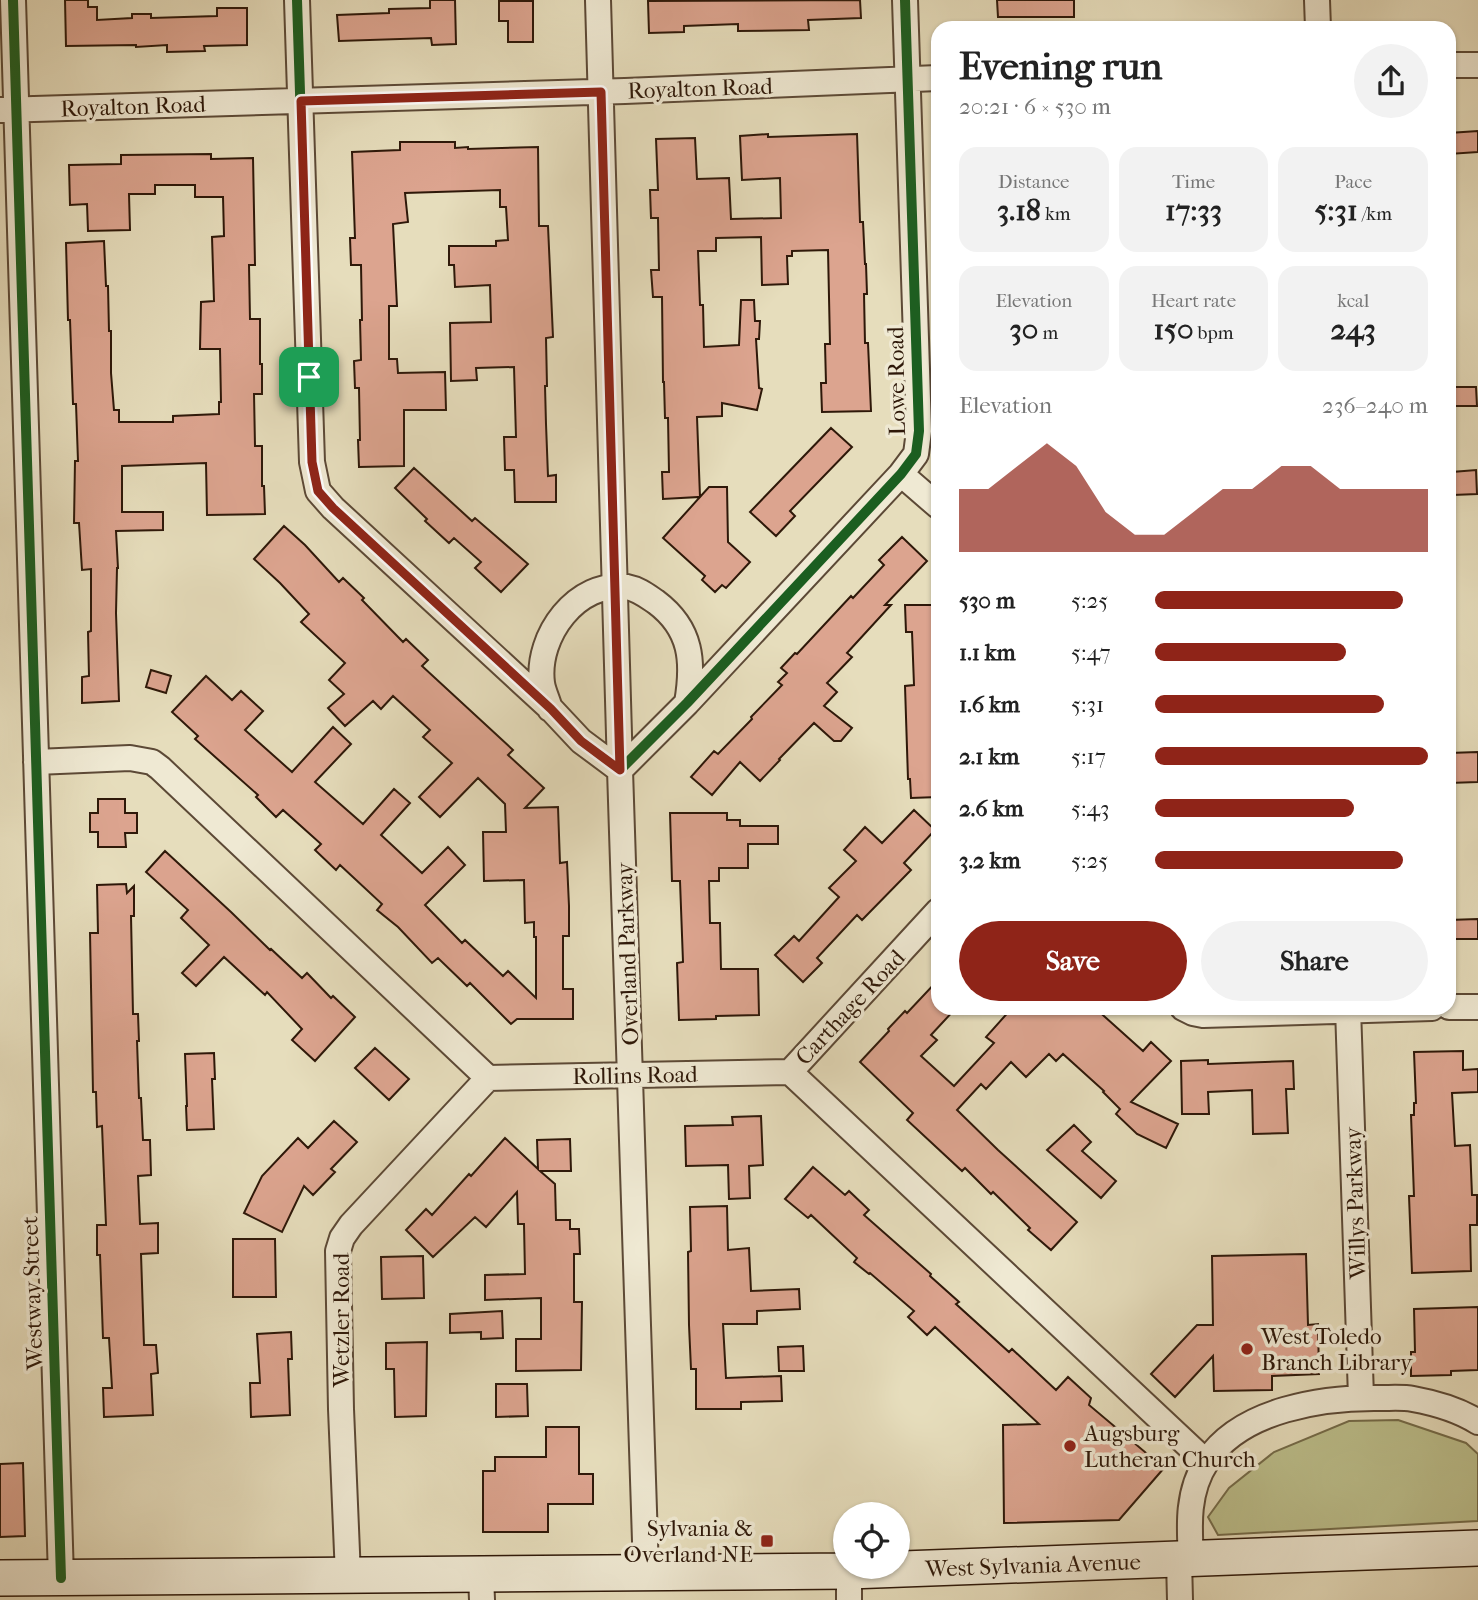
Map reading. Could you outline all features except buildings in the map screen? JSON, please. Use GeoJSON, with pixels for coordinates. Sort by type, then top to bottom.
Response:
{"type":"FeatureCollection","features":[{"type":"Feature","properties":{"kind":"main road","name":"West Sylvania Avenue"},"geometry":{"type":"LineString","coordinates":[[0,1578],[61,1578],[115,1589],[348,1576],[481,1588],[646,1572],[849,1586],[1185,1559],[1478,1548]]}},
{"type":"Feature","properties":{"kind":"street","name":"Westway Street"},"geometry":{"type":"LineString","coordinates":[[13,0],[8,110],[36,762],[61,1578]]}},
{"type":"Feature","properties":{"kind":"street"},"geometry":{"type":"LineString","coordinates":[[297,0],[312,462],[318,491],[333,508],[551,709],[581,741],[620,770]]}},
{"type":"Feature","properties":{"kind":"street","name":"Overland Parkway"},"geometry":{"type":"LineString","coordinates":[[598,0],[646,1572]]}},
{"type":"Feature","properties":{"kind":"street","name":"Lowe Road"},"geometry":{"type":"LineString","coordinates":[[620,770],[687,703],[901,474],[929,438],[907,79],[905,0]]}},
{"type":"Feature","properties":{"kind":"street"},"geometry":{"type":"LineString","coordinates":[[1317,0],[1318,21]]}},
{"type":"Feature","properties":{"kind":"street"},"geometry":{"type":"LineString","coordinates":[[1456,65],[1478,65]]}},
{"type":"Feature","properties":{"kind":"street","name":"Royalton Road"},"geometry":{"type":"LineString","coordinates":[[8,110],[601,92],[931,78]]}},
{"type":"Feature","properties":{"kind":"street"},"geometry":{"type":"LineString","coordinates":[[901,474],[931,500]]}},
{"type":"Feature","properties":{"kind":"street"},"geometry":{"type":"LineString","coordinates":[[551,709],[542,684],[543,658],[550,635],[563,614],[584,597],[604,588],[628,587],[645,594],[663,607],[679,625],[687,643],[691,663],[687,703]]}},
{"type":"Feature","properties":{"kind":"street"},"geometry":{"type":"LineString","coordinates":[[36,762],[130,758],[141,759],[160,768],[488,1078]]}},
{"type":"Feature","properties":{"kind":"street","name":"Carthage Road"},"geometry":{"type":"LineString","coordinates":[[790,1072],[931,919]]}},
{"type":"Feature","properties":{"kind":"street"},"geometry":{"type":"LineString","coordinates":[[1456,1007],[1478,1007]]}},
{"type":"Feature","properties":{"kind":"street","name":"Willys Parkway"},"geometry":{"type":"LineString","coordinates":[[1348,1015],[1361,1397]]}},
{"type":"Feature","properties":{"kind":"street"},"geometry":{"type":"LineString","coordinates":[[790,1072],[1206,1462]]}},
{"type":"Feature","properties":{"kind":"street","name":"Rollins Road"},"geometry":{"type":"LineString","coordinates":[[488,1078],[790,1072]]}},
{"type":"Feature","properties":{"kind":"street","name":"Wetzler Road"},"geometry":{"type":"LineString","coordinates":[[348,1576],[338,1251],[342,1238],[351,1225],[488,1078]]}},
{"type":"Feature","properties":{"kind":"street"},"geometry":{"type":"LineString","coordinates":[[1180,1600],[1191,1498],[1206,1462],[1225,1440],[1253,1422],[1287,1409],[1361,1397],[1411,1399],[1441,1406],[1478,1422]]}},
{"type":"Feature","properties":{"kind":"green space"},"geometry":{"type":"Polygon","coordinates":[[[1398,1420],[1466,1443],[1478,1454],[1478,1521],[1218,1535],[1208,1517],[1229,1488],[1274,1452],[1349,1421],[1398,1420]]]}},
{"type":"Feature","properties":{"kind":"cycle path"},"geometry":{"type":"LineString","coordinates":[[13,0],[61,1578]]}},
{"type":"Feature","properties":{"kind":"cycle path"},"geometry":{"type":"LineString","coordinates":[[297,0],[312,462],[318,491],[333,508],[551,709],[581,741],[620,770],[687,703],[901,474],[916,454],[919,431],[905,0]]}},
{"type":"Feature","properties":{"kind":"place","name":"West Toledo Branch Library"},"geometry":{"type":"Point","coordinates":[1247,1349]}},
{"type":"Feature","properties":{"kind":"place","name":"Augsburg Lutheran Church"},"geometry":{"type":"Point","coordinates":[1070,1446]}},
{"type":"Feature","properties":{"kind":"place","name":"Sylvania & Overland NE"},"geometry":{"type":"Point","coordinates":[767,1541]}},
{"type":"Feature","properties":{"kind":"route"},"geometry":{"type":"LineString","coordinates":[[601,92],[620,770],[581,741],[551,709],[333,508],[318,491],[312,462],[309,377],[301,101],[601,92]]}}]}
